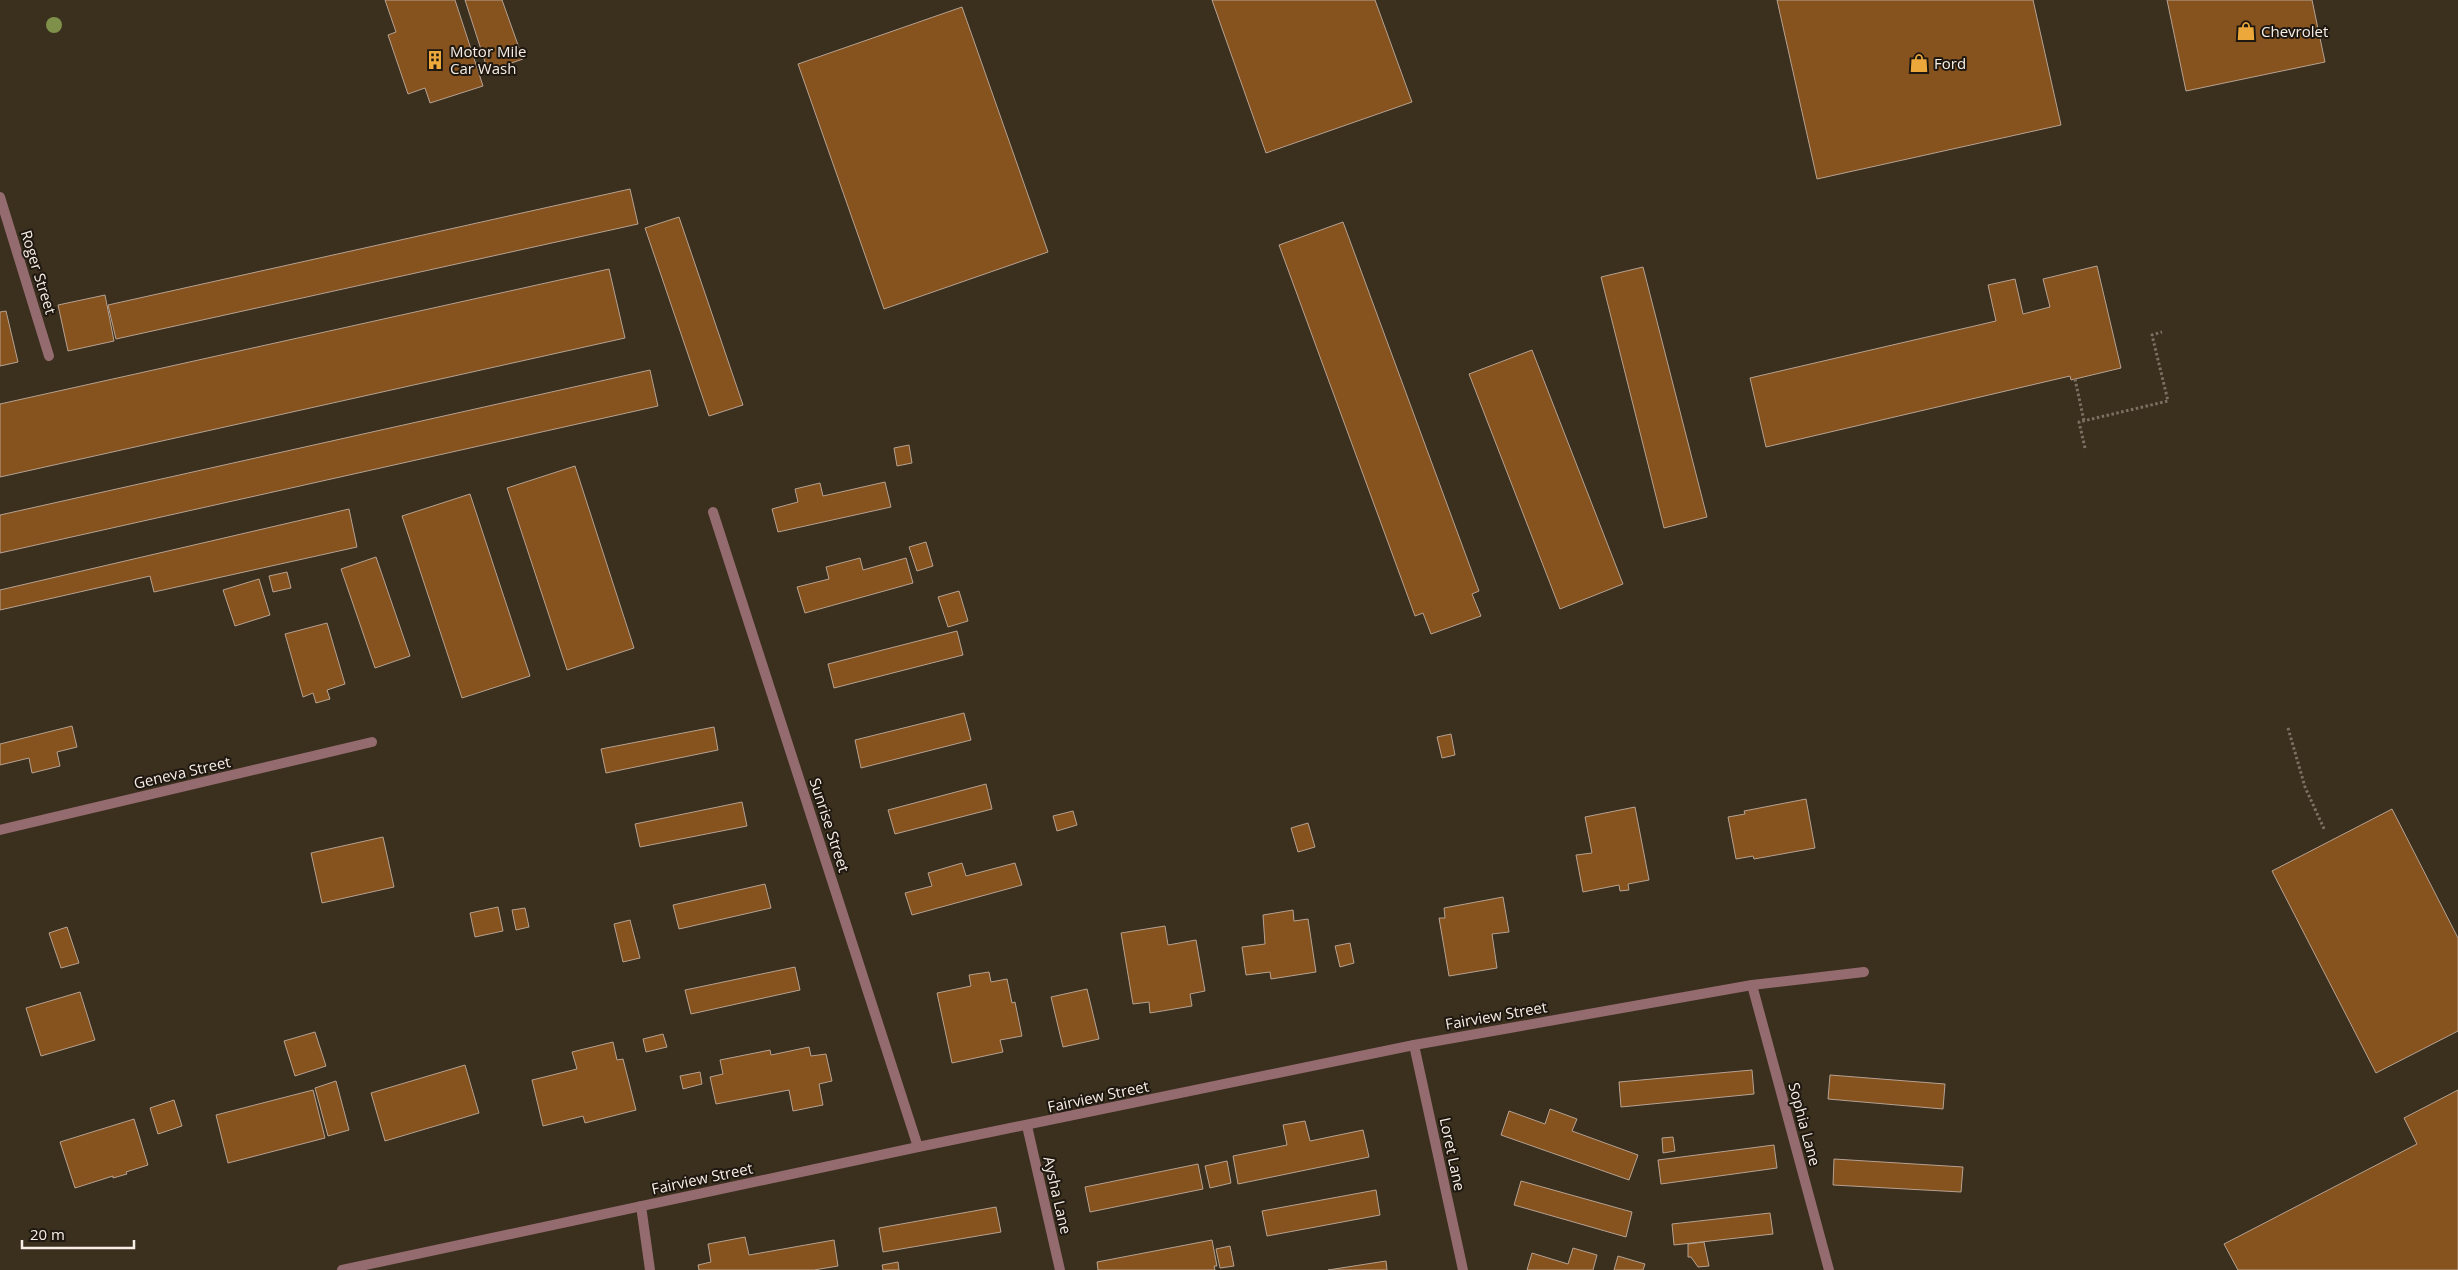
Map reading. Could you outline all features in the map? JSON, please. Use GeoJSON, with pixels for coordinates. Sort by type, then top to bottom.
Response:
{"type":"FeatureCollection","features":[{"type":"Feature","properties":{"kind":"street","name":"Roger Street"},"geometry":{"type":"LineString","coordinates":[[0,197],[49,356]]}},
{"type":"Feature","properties":{"kind":"street","name":"Sunrise Street"},"geometry":{"type":"LineString","coordinates":[[713,512],[918,1147]]}},
{"type":"Feature","properties":{"kind":"street","name":"Geneva Street"},"geometry":{"type":"LineString","coordinates":[[0,830],[372,742]]}},
{"type":"Feature","properties":{"kind":"street","name":"Fairview Street"},"geometry":{"type":"LineString","coordinates":[[342,1270],[918,1147],[1414,1045],[1752,985],[1864,972]]}},
{"type":"Feature","properties":{"kind":"street","name":"Sophia Lane"},"geometry":{"type":"LineString","coordinates":[[1752,985],[1829,1270]]}},
{"type":"Feature","properties":{"kind":"street","name":"Loret Lane"},"geometry":{"type":"LineString","coordinates":[[1414,1045],[1463,1270]]}},
{"type":"Feature","properties":{"kind":"street","name":"Aysha Lane"},"geometry":{"type":"LineString","coordinates":[[1027,1126],[1060,1270]]}},
{"type":"Feature","properties":{"kind":"street"},"geometry":{"type":"LineString","coordinates":[[641,1206],[650,1270]]}},
{"type":"Feature","properties":{"kind":"path"},"geometry":{"type":"LineString","coordinates":[[2085,448],[2079,422],[2168,401],[2152,335],[2162,332]]}},
{"type":"Feature","properties":{"kind":"path"},"geometry":{"type":"LineString","coordinates":[[2075,379],[2084,421]]}},
{"type":"Feature","properties":{"kind":"path"},"geometry":{"type":"LineString","coordinates":[[2288,728],[2305,787],[2325,831]]}},
{"type":"Feature","properties":{"kind":"building","name":"Motor Mile Car Wash"},"geometry":{"type":"Polygon","coordinates":[[[385,0],[455,0],[483,86],[430,103],[425,88],[408,94],[388,35],[396,32],[385,0]]]}},
{"type":"Feature","properties":{"kind":"building"},"geometry":{"type":"Polygon","coordinates":[[[465,0],[502,0],[523,59],[488,71],[465,0]]]}},
{"type":"Feature","properties":{"kind":"building"},"geometry":{"type":"Polygon","coordinates":[[[1212,0],[1375,0],[1412,102],[1266,153],[1212,0]]]}},
{"type":"Feature","properties":{"kind":"building","name":"Ford"},"geometry":{"type":"Polygon","coordinates":[[[1777,0],[2033,0],[2061,125],[1817,179],[1777,0]]]}},
{"type":"Feature","properties":{"kind":"building","name":"Chevrolet"},"geometry":{"type":"Polygon","coordinates":[[[2167,0],[2312,0],[2325,62],[2186,91],[2167,0]]]}},
{"type":"Feature","properties":{"kind":"building"},"geometry":{"type":"Polygon","coordinates":[[[962,7],[1048,252],[884,309],[798,64],[962,7]]]}},
{"type":"Feature","properties":{"kind":"building"},"geometry":{"type":"Polygon","coordinates":[[[630,189],[638,224],[116,339],[108,305],[630,189]]]}},
{"type":"Feature","properties":{"kind":"building"},"geometry":{"type":"Polygon","coordinates":[[[679,217],[743,405],[709,416],[645,228],[679,217]]]}},
{"type":"Feature","properties":{"kind":"building"},"geometry":{"type":"Polygon","coordinates":[[[1343,222],[1479,591],[1472,594],[1481,616],[1431,634],[1423,613],[1415,616],[1279,245],[1343,222]]]}},
{"type":"Feature","properties":{"kind":"building"},"geometry":{"type":"Polygon","coordinates":[[[2097,266],[2121,368],[2071,380],[2070,376],[1766,447],[1750,378],[1996,321],[1988,285],[2015,279],[2023,314],[2050,307],[2043,279],[2097,266]]]}},
{"type":"Feature","properties":{"kind":"building"},"geometry":{"type":"Polygon","coordinates":[[[1643,267],[1707,517],[1664,528],[1601,277],[1643,267]]]}},
{"type":"Feature","properties":{"kind":"building"},"geometry":{"type":"Polygon","coordinates":[[[609,269],[625,338],[0,477],[0,404],[609,269]]]}},
{"type":"Feature","properties":{"kind":"building"},"geometry":{"type":"Polygon","coordinates":[[[105,295],[114,341],[68,351],[58,305],[105,295]]]}},
{"type":"Feature","properties":{"kind":"building"},"geometry":{"type":"Polygon","coordinates":[[[6,311],[18,362],[0,366],[0,312],[6,311]]]}},
{"type":"Feature","properties":{"kind":"building"},"geometry":{"type":"Polygon","coordinates":[[[1532,350],[1623,584],[1560,609],[1469,374],[1532,350]]]}},
{"type":"Feature","properties":{"kind":"building"},"geometry":{"type":"Polygon","coordinates":[[[650,370],[658,406],[0,553],[0,515],[650,370]]]}},
{"type":"Feature","properties":{"kind":"building"},"geometry":{"type":"Polygon","coordinates":[[[909,445],[912,463],[897,466],[894,448],[909,445]]]}},
{"type":"Feature","properties":{"kind":"building"},"geometry":{"type":"Polygon","coordinates":[[[575,466],[634,648],[567,670],[507,488],[575,466]]]}},
{"type":"Feature","properties":{"kind":"building"},"geometry":{"type":"Polygon","coordinates":[[[885,482],[891,507],[778,532],[772,509],[798,502],[795,489],[820,483],[823,496],[885,482]]]}},
{"type":"Feature","properties":{"kind":"building"},"geometry":{"type":"Polygon","coordinates":[[[470,494],[530,676],[462,698],[402,516],[470,494]]]}},
{"type":"Feature","properties":{"kind":"building"},"geometry":{"type":"Polygon","coordinates":[[[349,509],[357,547],[154,592],[150,576],[0,610],[0,590],[349,509]]]}},
{"type":"Feature","properties":{"kind":"building"},"geometry":{"type":"Polygon","coordinates":[[[926,542],[933,566],[917,571],[909,547],[926,542]]]}},
{"type":"Feature","properties":{"kind":"building"},"geometry":{"type":"Polygon","coordinates":[[[376,557],[410,656],[375,668],[341,569],[376,557]]]}},
{"type":"Feature","properties":{"kind":"building"},"geometry":{"type":"Polygon","coordinates":[[[860,558],[863,570],[906,558],[913,583],[805,613],[797,587],[829,579],[826,567],[860,558]]]}},
{"type":"Feature","properties":{"kind":"building"},"geometry":{"type":"Polygon","coordinates":[[[287,572],[291,588],[273,592],[269,576],[287,572]]]}},
{"type":"Feature","properties":{"kind":"building"},"geometry":{"type":"Polygon","coordinates":[[[259,579],[270,615],[235,626],[223,590],[259,579]]]}},
{"type":"Feature","properties":{"kind":"building"},"geometry":{"type":"Polygon","coordinates":[[[959,591],[968,621],[948,627],[938,597],[959,591]]]}},
{"type":"Feature","properties":{"kind":"building"},"geometry":{"type":"Polygon","coordinates":[[[327,623],[345,684],[327,690],[330,699],[316,703],[313,693],[303,697],[285,634],[327,623]]]}},
{"type":"Feature","properties":{"kind":"building"},"geometry":{"type":"Polygon","coordinates":[[[957,631],[963,655],[834,688],[828,664],[957,631]]]}},
{"type":"Feature","properties":{"kind":"building"},"geometry":{"type":"Polygon","coordinates":[[[964,713],[971,740],[861,768],[855,740],[964,713]]]}},
{"type":"Feature","properties":{"kind":"building"},"geometry":{"type":"Polygon","coordinates":[[[72,726],[77,747],[57,752],[60,766],[32,773],[29,758],[0,765],[0,744],[72,726]]]}},
{"type":"Feature","properties":{"kind":"building"},"geometry":{"type":"Polygon","coordinates":[[[714,727],[718,750],[606,773],[601,749],[714,727]]]}},
{"type":"Feature","properties":{"kind":"building"},"geometry":{"type":"Polygon","coordinates":[[[1451,734],[1455,755],[1442,758],[1437,737],[1451,734]]]}},
{"type":"Feature","properties":{"kind":"building"},"geometry":{"type":"Polygon","coordinates":[[[986,784],[992,809],[895,834],[888,810],[986,784]]]}},
{"type":"Feature","properties":{"kind":"building"},"geometry":{"type":"Polygon","coordinates":[[[1806,799],[1815,848],[1754,859],[1753,856],[1736,859],[1728,817],[1745,814],[1744,811],[1806,799]]]}},
{"type":"Feature","properties":{"kind":"building"},"geometry":{"type":"Polygon","coordinates":[[[742,802],[747,826],[640,847],[635,824],[742,802]]]}},
{"type":"Feature","properties":{"kind":"building"},"geometry":{"type":"Polygon","coordinates":[[[1635,807],[1649,880],[1628,884],[1629,890],[1620,891],[1619,885],[1583,892],[1576,855],[1592,853],[1585,817],[1635,807]]]}},
{"type":"Feature","properties":{"kind":"building"},"geometry":{"type":"Polygon","coordinates":[[[2392,809],[2458,938],[2458,1031],[2376,1073],[2272,871],[2392,809]]]}},
{"type":"Feature","properties":{"kind":"building"},"geometry":{"type":"Polygon","coordinates":[[[1073,811],[1077,825],[1057,831],[1053,816],[1073,811]]]}},
{"type":"Feature","properties":{"kind":"building"},"geometry":{"type":"Polygon","coordinates":[[[1308,823],[1315,847],[1298,852],[1291,828],[1308,823]]]}},
{"type":"Feature","properties":{"kind":"building"},"geometry":{"type":"Polygon","coordinates":[[[383,837],[394,887],[322,903],[311,853],[383,837]]]}},
{"type":"Feature","properties":{"kind":"building"},"geometry":{"type":"Polygon","coordinates":[[[962,863],[966,876],[1015,863],[1022,885],[912,915],[905,893],[932,886],[928,873],[962,863]]]}},
{"type":"Feature","properties":{"kind":"building"},"geometry":{"type":"Polygon","coordinates":[[[765,884],[771,908],[679,929],[673,905],[765,884]]]}},
{"type":"Feature","properties":{"kind":"building"},"geometry":{"type":"Polygon","coordinates":[[[1503,897],[1509,932],[1492,934],[1497,968],[1449,976],[1439,918],[1445,918],[1444,908],[1503,897]]]}},
{"type":"Feature","properties":{"kind":"building"},"geometry":{"type":"Polygon","coordinates":[[[498,907],[503,931],[475,937],[470,913],[498,907]]]}},
{"type":"Feature","properties":{"kind":"building"},"geometry":{"type":"Polygon","coordinates":[[[525,908],[529,927],[516,930],[512,910],[525,908]]]}},
{"type":"Feature","properties":{"kind":"building"},"geometry":{"type":"Polygon","coordinates":[[[1293,910],[1294,921],[1308,919],[1316,972],[1271,979],[1270,972],[1246,975],[1242,947],[1265,944],[1263,915],[1293,910]]]}},
{"type":"Feature","properties":{"kind":"building"},"geometry":{"type":"Polygon","coordinates":[[[630,920],[640,958],[623,962],[614,924],[630,920]]]}},
{"type":"Feature","properties":{"kind":"building"},"geometry":{"type":"Polygon","coordinates":[[[1165,926],[1168,945],[1196,940],[1205,991],[1190,994],[1192,1006],[1150,1013],[1149,1002],[1133,1004],[1121,933],[1165,926]]]}},
{"type":"Feature","properties":{"kind":"building"},"geometry":{"type":"Polygon","coordinates":[[[67,927],[79,963],[61,968],[49,933],[67,927]]]}},
{"type":"Feature","properties":{"kind":"building"},"geometry":{"type":"Polygon","coordinates":[[[1350,943],[1354,963],[1340,967],[1335,946],[1350,943]]]}},
{"type":"Feature","properties":{"kind":"building"},"geometry":{"type":"Polygon","coordinates":[[[795,967],[800,990],[691,1014],[685,990],[795,967]]]}},
{"type":"Feature","properties":{"kind":"building"},"geometry":{"type":"Polygon","coordinates":[[[989,972],[991,982],[1007,979],[1012,1003],[1015,1002],[1022,1036],[1000,1040],[1003,1052],[952,1063],[937,993],[971,986],[969,975],[989,972]]]}},
{"type":"Feature","properties":{"kind":"building"},"geometry":{"type":"Polygon","coordinates":[[[1087,989],[1099,1039],[1063,1047],[1051,997],[1087,989]]]}},
{"type":"Feature","properties":{"kind":"building"},"geometry":{"type":"Polygon","coordinates":[[[80,992],[95,1040],[41,1056],[26,1008],[80,992]]]}},
{"type":"Feature","properties":{"kind":"building"},"geometry":{"type":"Polygon","coordinates":[[[315,1032],[326,1066],[295,1076],[284,1041],[315,1032]]]}},
{"type":"Feature","properties":{"kind":"building"},"geometry":{"type":"Polygon","coordinates":[[[663,1034],[667,1047],[646,1052],[643,1039],[663,1034]]]}},
{"type":"Feature","properties":{"kind":"building"},"geometry":{"type":"Polygon","coordinates":[[[613,1042],[617,1060],[623,1059],[636,1110],[585,1123],[583,1116],[543,1126],[532,1080],[577,1069],[572,1052],[613,1042]]]}},
{"type":"Feature","properties":{"kind":"building"},"geometry":{"type":"Polygon","coordinates":[[[809,1047],[811,1056],[826,1054],[832,1081],[819,1084],[823,1105],[793,1111],[789,1090],[716,1104],[710,1077],[723,1074],[720,1060],[770,1050],[771,1055],[809,1047]]]}},
{"type":"Feature","properties":{"kind":"building"},"geometry":{"type":"Polygon","coordinates":[[[465,1065],[479,1113],[385,1141],[371,1093],[465,1065]]]}},
{"type":"Feature","properties":{"kind":"building"},"geometry":{"type":"Polygon","coordinates":[[[1752,1070],[1754,1094],[1621,1107],[1619,1082],[1752,1070]]]}},
{"type":"Feature","properties":{"kind":"building"},"geometry":{"type":"Polygon","coordinates":[[[700,1072],[702,1084],[683,1089],[680,1076],[700,1072]]]}},
{"type":"Feature","properties":{"kind":"building"},"geometry":{"type":"Polygon","coordinates":[[[1830,1075],[1945,1084],[1943,1109],[1828,1099],[1830,1075]]]}},
{"type":"Feature","properties":{"kind":"building"},"geometry":{"type":"Polygon","coordinates":[[[336,1081],[349,1130],[328,1136],[315,1088],[336,1081]]]}},
{"type":"Feature","properties":{"kind":"building"},"geometry":{"type":"Polygon","coordinates":[[[313,1090],[325,1138],[228,1163],[216,1115],[313,1090]]]}},
{"type":"Feature","properties":{"kind":"building"},"geometry":{"type":"Polygon","coordinates":[[[2458,1090],[2458,1270],[2238,1270],[2224,1244],[2417,1144],[2404,1118],[2458,1090]]]}},
{"type":"Feature","properties":{"kind":"building"},"geometry":{"type":"Polygon","coordinates":[[[174,1100],[182,1126],[158,1134],[150,1108],[174,1100]]]}},
{"type":"Feature","properties":{"kind":"building"},"geometry":{"type":"Polygon","coordinates":[[[1550,1109],[1577,1119],[1572,1131],[1638,1155],[1629,1180],[1501,1135],[1509,1111],[1545,1124],[1550,1109]]]}},
{"type":"Feature","properties":{"kind":"building"},"geometry":{"type":"Polygon","coordinates":[[[134,1119],[148,1165],[126,1172],[127,1174],[113,1178],[113,1176],[75,1188],[60,1142],[134,1119]]]}},
{"type":"Feature","properties":{"kind":"building"},"geometry":{"type":"Polygon","coordinates":[[[1305,1121],[1310,1141],[1363,1130],[1369,1157],[1238,1184],[1233,1156],[1287,1145],[1283,1125],[1305,1121]]]}},
{"type":"Feature","properties":{"kind":"building"},"geometry":{"type":"Polygon","coordinates":[[[1673,1137],[1675,1151],[1663,1153],[1662,1138],[1673,1137]]]}},
{"type":"Feature","properties":{"kind":"building"},"geometry":{"type":"Polygon","coordinates":[[[1774,1145],[1777,1168],[1661,1184],[1658,1160],[1774,1145]]]}},
{"type":"Feature","properties":{"kind":"building"},"geometry":{"type":"Polygon","coordinates":[[[1834,1159],[1963,1167],[1961,1192],[1833,1185],[1834,1159]]]}},
{"type":"Feature","properties":{"kind":"building"},"geometry":{"type":"Polygon","coordinates":[[[1227,1161],[1231,1183],[1210,1188],[1205,1166],[1227,1161]]]}},
{"type":"Feature","properties":{"kind":"building"},"geometry":{"type":"Polygon","coordinates":[[[1198,1164],[1203,1189],[1090,1212],[1085,1187],[1198,1164]]]}},
{"type":"Feature","properties":{"kind":"building"},"geometry":{"type":"Polygon","coordinates":[[[1521,1181],[1632,1212],[1626,1237],[1514,1205],[1521,1181]]]}},
{"type":"Feature","properties":{"kind":"building"},"geometry":{"type":"Polygon","coordinates":[[[1376,1190],[1380,1215],[1267,1236],[1262,1211],[1376,1190]]]}},
{"type":"Feature","properties":{"kind":"building"},"geometry":{"type":"Polygon","coordinates":[[[996,1207],[1001,1232],[883,1252],[879,1228],[996,1207]]]}},
{"type":"Feature","properties":{"kind":"building"},"geometry":{"type":"Polygon","coordinates":[[[1770,1213],[1773,1234],[1674,1245],[1672,1224],[1770,1213]]]}},
{"type":"Feature","properties":{"kind":"building"},"geometry":{"type":"Polygon","coordinates":[[[745,1237],[749,1255],[834,1240],[838,1266],[814,1270],[699,1270],[698,1265],[711,1262],[708,1244],[745,1237]]]}},
{"type":"Feature","properties":{"kind":"building"},"geometry":{"type":"Polygon","coordinates":[[[1212,1240],[1217,1266],[1214,1266],[1215,1270],[1098,1270],[1097,1262],[1212,1240]]]}},
{"type":"Feature","properties":{"kind":"building"},"geometry":{"type":"Polygon","coordinates":[[[1704,1242],[1709,1266],[1698,1267],[1691,1257],[1688,1257],[1688,1244],[1704,1242]]]}},
{"type":"Feature","properties":{"kind":"building"},"geometry":{"type":"Polygon","coordinates":[[[1230,1246],[1234,1266],[1220,1268],[1216,1249],[1230,1246]]]}},
{"type":"Feature","properties":{"kind":"building"},"geometry":{"type":"Polygon","coordinates":[[[1573,1248],[1597,1255],[1593,1270],[1527,1270],[1532,1253],[1568,1264],[1573,1248]]]}},
{"type":"Feature","properties":{"kind":"building"},"geometry":{"type":"Polygon","coordinates":[[[1618,1256],[1645,1264],[1643,1270],[1614,1270],[1618,1256]]]}},
{"type":"Feature","properties":{"kind":"building"},"geometry":{"type":"Polygon","coordinates":[[[1386,1261],[1387,1270],[1328,1270],[1386,1261]]]}},
{"type":"Feature","properties":{"kind":"building"},"geometry":{"type":"Polygon","coordinates":[[[898,1262],[899,1270],[883,1270],[882,1265],[898,1262]]]}},
{"type":"Feature","properties":{"kind":"place","name":"Chevrolet"},"geometry":{"type":"Point","coordinates":[2246,31]}},
{"type":"Feature","properties":{"kind":"place","name":"Motor Mile Car Wash"},"geometry":{"type":"Point","coordinates":[435,60]}},
{"type":"Feature","properties":{"kind":"place","name":"Ford"},"geometry":{"type":"Point","coordinates":[1919,63]}}]}
